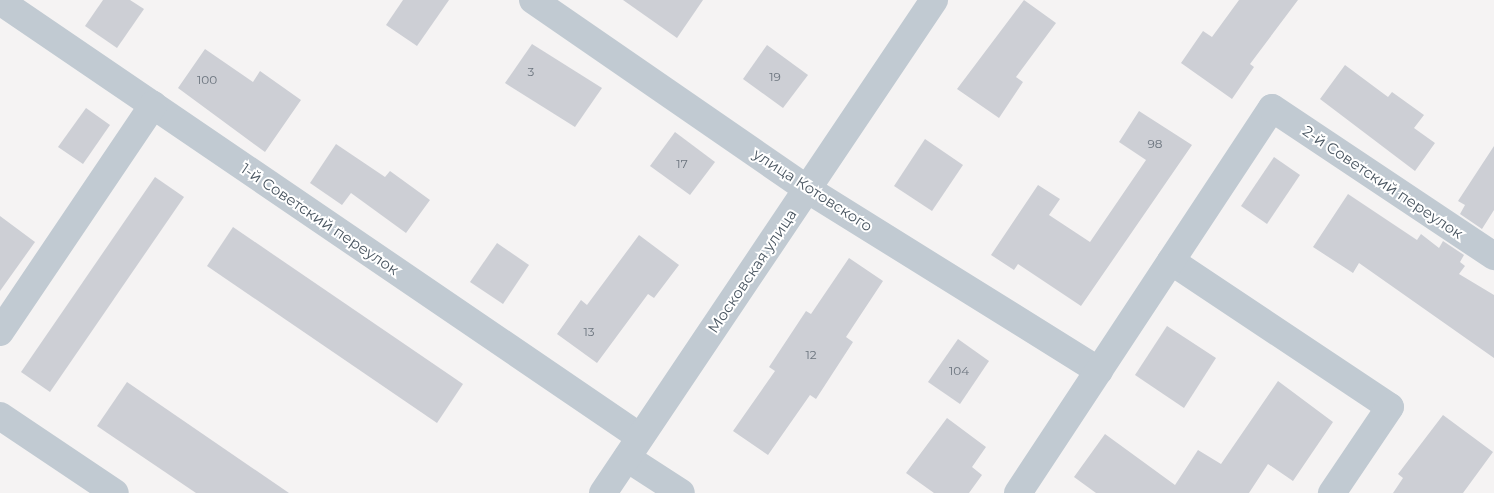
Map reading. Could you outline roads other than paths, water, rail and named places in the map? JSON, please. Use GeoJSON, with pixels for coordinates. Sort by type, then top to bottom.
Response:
{"type":"FeatureCollection","features":[{"type":"Feature","properties":{"kind":"street","name":"улица Котовского"},"geometry":{"type":"LineString","coordinates":[[533,0],[807,189],[1099,371]]}},
{"type":"Feature","properties":{"kind":"street","name":"Московская улица"},"geometry":{"type":"LineString","coordinates":[[603,493],[934,0]]}},
{"type":"Feature","properties":{"kind":"street","name":"1-й Советский переулок"},"geometry":{"type":"LineString","coordinates":[[0,1],[31,9],[152,104],[634,447],[681,493]]}},
{"type":"Feature","properties":{"kind":"street"},"geometry":{"type":"LineString","coordinates":[[0,332],[152,104]]}},
{"type":"Feature","properties":{"kind":"street","name":"2-й Советский переулок"},"geometry":{"type":"LineString","coordinates":[[1171,261],[1272,108],[1494,256]]}},
{"type":"Feature","properties":{"kind":"street"},"geometry":{"type":"LineString","coordinates":[[1020,492],[1171,261],[1390,407],[1332,493]]}},
{"type":"Feature","properties":{"kind":"street"},"geometry":{"type":"LineString","coordinates":[[0,416],[115,493]]}}]}
